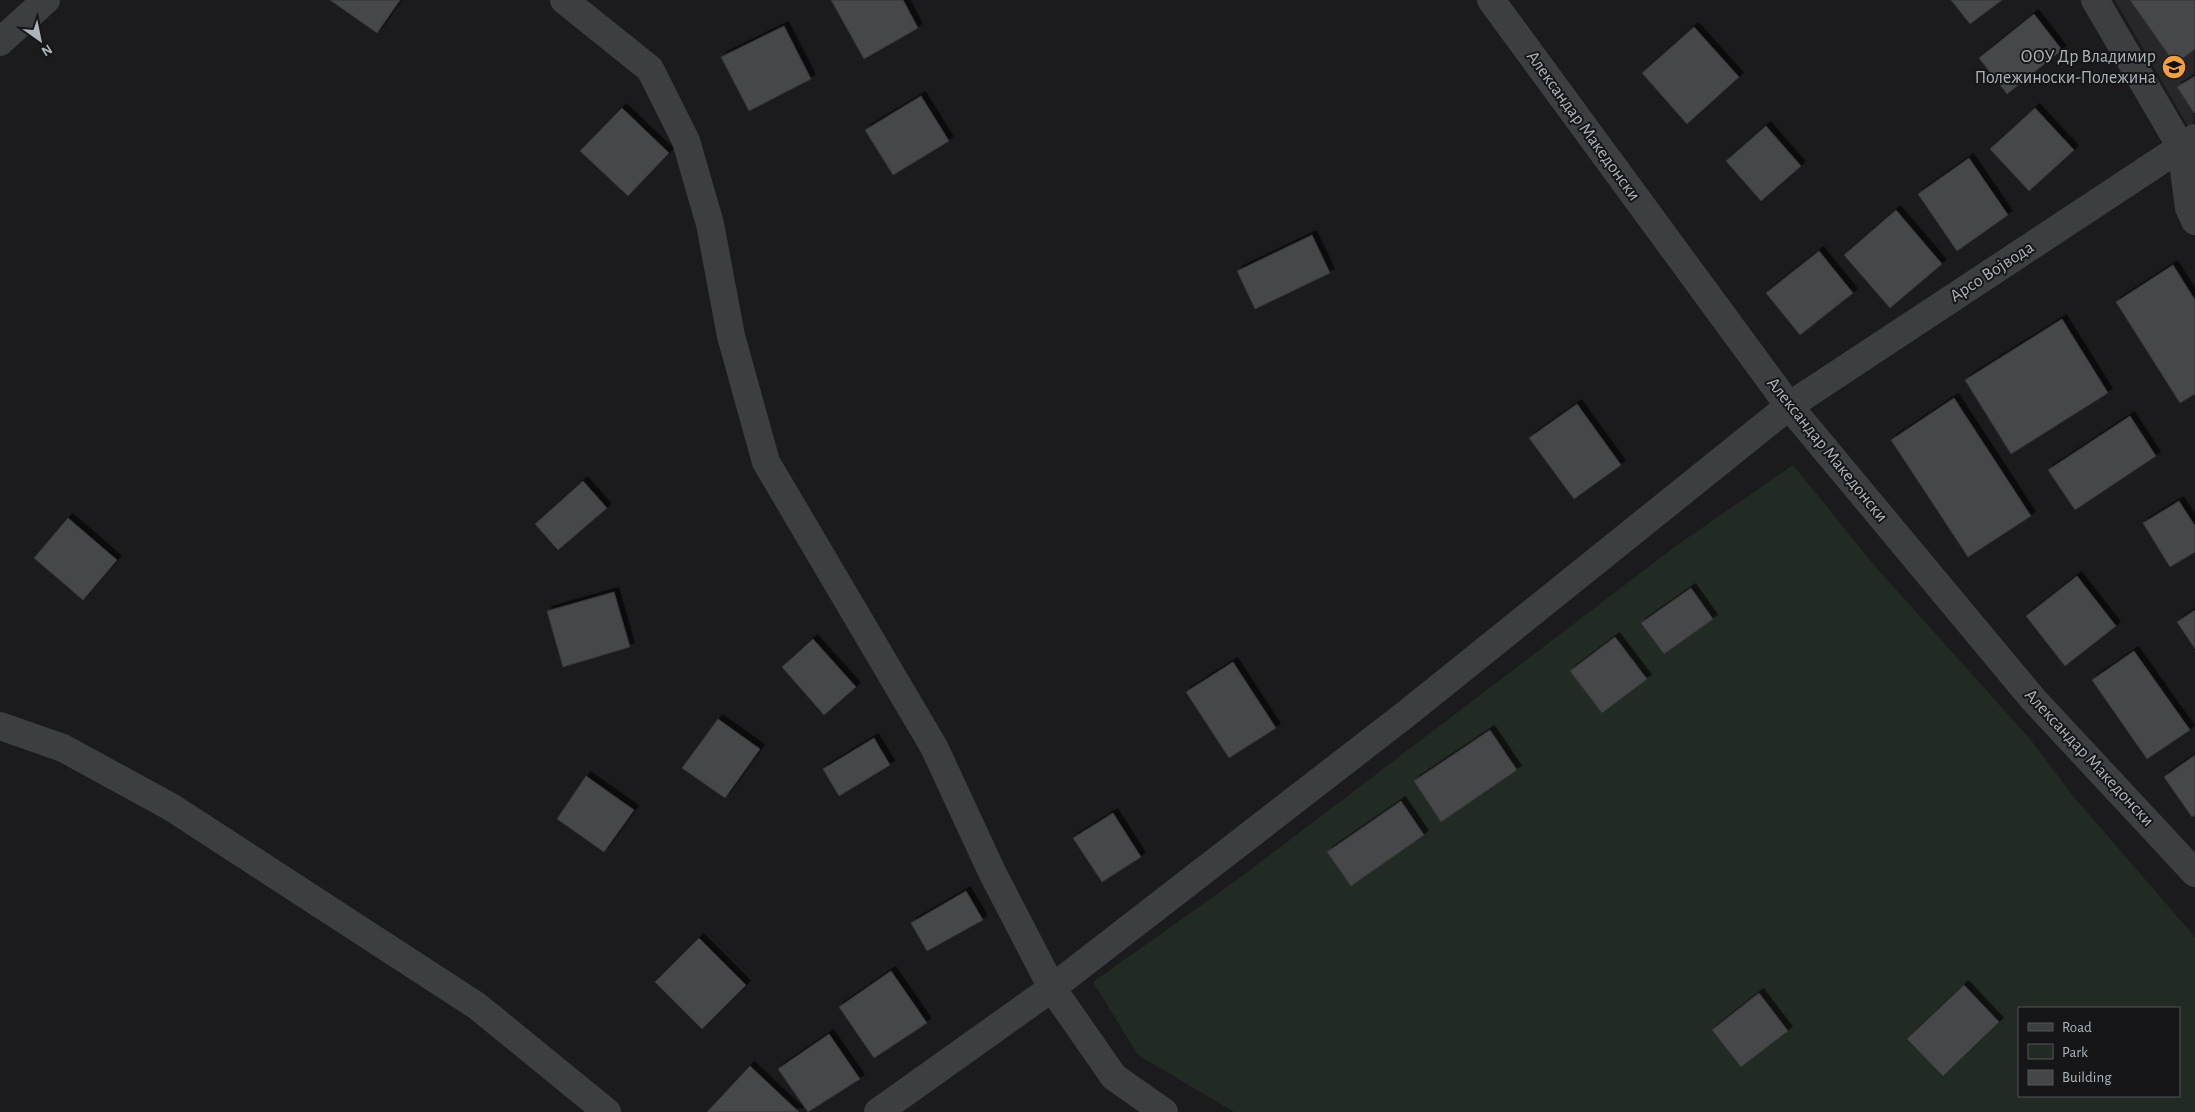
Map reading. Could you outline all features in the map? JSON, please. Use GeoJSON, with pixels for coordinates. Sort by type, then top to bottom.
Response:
{"type":"FeatureCollection","features":[{"type":"Feature","properties":{"kind":"street"},"geometry":{"type":"LineString","coordinates":[[0,42],[46,0]]}},
{"type":"Feature","properties":{"kind":"street"},"geometry":{"type":"LineString","coordinates":[[564,0],[650,69],[686,141],[710,224],[731,336],[766,462],[934,747],[992,872],[1052,988],[1114,1077],[1164,1112]]}},
{"type":"Feature","properties":{"kind":"street","name":"Александар Македонски"},"geometry":{"type":"LineString","coordinates":[[1491,0],[1789,406],[2033,699],[2195,873]]}},
{"type":"Feature","properties":{"kind":"street"},"geometry":{"type":"LineString","coordinates":[[2095,0],[2188,142],[2189,208],[2195,220]]}},
{"type":"Feature","properties":{"kind":"street","name":"Арсо Војвода"},"geometry":{"type":"LineString","coordinates":[[878,1112],[1052,988],[1406,714],[1789,406],[2188,142]]}},
{"type":"Feature","properties":{"kind":"street"},"geometry":{"type":"LineString","coordinates":[[0,726],[63,748],[171,807],[477,1006],[607,1112]]}},
{"type":"Feature","properties":{"kind":"shaded area","name":"ООУ Др Владимир Полежиноски-Полежина"},"geometry":{"type":"Polygon","coordinates":[[[2115,0],[2195,0],[2193,135],[2115,0]]]}},
{"type":"Feature","properties":{"kind":"green space"},"geometry":{"type":"Polygon","coordinates":[[[1793,465],[1873,564],[2030,739],[2073,796],[2195,937],[2195,1112],[1234,1112],[1138,1055],[1093,982],[1241,877],[1676,546],[1793,465]]]}},
{"type":"Feature","properties":{"kind":"building"},"geometry":{"type":"Polygon","coordinates":[[[330,0],[400,0],[377,33],[330,0]]]}},
{"type":"Feature","properties":{"kind":"building"},"geometry":{"type":"Polygon","coordinates":[[[831,0],[903,0],[918,28],[864,59],[831,0]]]}},
{"type":"Feature","properties":{"kind":"building"},"geometry":{"type":"Polygon","coordinates":[[[1951,0],[2002,0],[1970,24],[1951,0]]]}},
{"type":"Feature","properties":{"kind":"building"},"geometry":{"type":"Polygon","coordinates":[[[2130,0],[2195,0],[2195,49],[2175,64],[2130,0]]]}},
{"type":"Feature","properties":{"kind":"building"},"geometry":{"type":"Polygon","coordinates":[[[2034,14],[2062,50],[2007,94],[1979,58],[2034,14]]]}},
{"type":"Feature","properties":{"kind":"building"},"geometry":{"type":"Polygon","coordinates":[[[784,26],[811,79],[749,111],[721,57],[784,26]]]}},
{"type":"Feature","properties":{"kind":"building"},"geometry":{"type":"Polygon","coordinates":[[[1694,27],[1739,77],[1687,124],[1642,73],[1694,27]]]}},
{"type":"Feature","properties":{"kind":"building"},"geometry":{"type":"Polygon","coordinates":[[[2195,76],[2195,113],[2194,113],[2177,87],[2195,76]]]}},
{"type":"Feature","properties":{"kind":"building"},"geometry":{"type":"Polygon","coordinates":[[[921,96],[949,141],[893,175],[865,130],[921,96]]]}},
{"type":"Feature","properties":{"kind":"building"},"geometry":{"type":"Polygon","coordinates":[[[622,108],[669,153],[628,196],[580,151],[622,108]]]}},
{"type":"Feature","properties":{"kind":"building"},"geometry":{"type":"Polygon","coordinates":[[[2035,108],[2074,150],[2029,191],[1990,149],[2035,108]]]}},
{"type":"Feature","properties":{"kind":"building"},"geometry":{"type":"Polygon","coordinates":[[[1766,126],[1801,166],[1761,201],[1726,161],[1766,126]]]}},
{"type":"Feature","properties":{"kind":"building"},"geometry":{"type":"Polygon","coordinates":[[[1969,158],[2008,215],[1957,251],[1918,194],[1969,158]]]}},
{"type":"Feature","properties":{"kind":"building"},"geometry":{"type":"Polygon","coordinates":[[[1896,210],[1942,264],[1890,308],[1844,255],[1896,210]]]}},
{"type":"Feature","properties":{"kind":"building"},"geometry":{"type":"Polygon","coordinates":[[[1312,235],[1330,273],[1255,309],[1237,271],[1312,235]]]}},
{"type":"Feature","properties":{"kind":"building"},"geometry":{"type":"Polygon","coordinates":[[[1819,251],[1853,293],[1800,335],[1766,293],[1819,251]]]}},
{"type":"Feature","properties":{"kind":"building"},"geometry":{"type":"Polygon","coordinates":[[[2173,265],[2195,300],[2195,394],[2180,403],[2116,302],[2173,265]]]}},
{"type":"Feature","properties":{"kind":"building"},"geometry":{"type":"Polygon","coordinates":[[[2062,319],[2108,393],[2011,454],[1965,380],[2062,319]]]}},
{"type":"Feature","properties":{"kind":"building"},"geometry":{"type":"Polygon","coordinates":[[[1954,398],[2031,516],[1968,557],[1891,440],[1954,398]]]}},
{"type":"Feature","properties":{"kind":"building"},"geometry":{"type":"Polygon","coordinates":[[[1577,404],[1621,465],[1574,499],[1529,438],[1577,404]]]}},
{"type":"Feature","properties":{"kind":"building"},"geometry":{"type":"Polygon","coordinates":[[[2130,416],[2156,456],[2075,510],[2048,470],[2130,416]]]}},
{"type":"Feature","properties":{"kind":"building"},"geometry":{"type":"Polygon","coordinates":[[[583,481],[607,508],[558,550],[535,524],[583,481]]]}},
{"type":"Feature","properties":{"kind":"building"},"geometry":{"type":"Polygon","coordinates":[[[2179,501],[2195,526],[2195,552],[2170,567],[2143,523],[2179,501]]]}},
{"type":"Feature","properties":{"kind":"building"},"geometry":{"type":"Polygon","coordinates":[[[68,518],[117,560],[83,600],[34,558],[68,518]]]}},
{"type":"Feature","properties":{"kind":"building"},"geometry":{"type":"Polygon","coordinates":[[[2077,576],[2116,626],[2065,666],[2026,616],[2077,576]]]}},
{"type":"Feature","properties":{"kind":"building"},"geometry":{"type":"Polygon","coordinates":[[[1691,588],[1713,619],[1664,654],[1641,623],[1691,588]]]}},
{"type":"Feature","properties":{"kind":"building"},"geometry":{"type":"Polygon","coordinates":[[[614,592],[630,647],[563,667],[547,611],[614,592]]]}},
{"type":"Feature","properties":{"kind":"building"},"geometry":{"type":"Polygon","coordinates":[[[2195,610],[2195,649],[2177,622],[2195,610]]]}},
{"type":"Feature","properties":{"kind":"building"},"geometry":{"type":"Polygon","coordinates":[[[1615,637],[1647,679],[1602,713],[1570,671],[1615,637]]]}},
{"type":"Feature","properties":{"kind":"building"},"geometry":{"type":"Polygon","coordinates":[[[813,639],[856,687],[824,715],[782,667],[813,639]]]}},
{"type":"Feature","properties":{"kind":"building"},"geometry":{"type":"Polygon","coordinates":[[[2134,651],[2190,730],[2147,759],[2092,680],[2134,651]]]}},
{"type":"Feature","properties":{"kind":"building"},"geometry":{"type":"Polygon","coordinates":[[[1233,662],[1276,728],[1229,758],[1186,692],[1233,662]]]}},
{"type":"Feature","properties":{"kind":"building"},"geometry":{"type":"Polygon","coordinates":[[[718,719],[760,749],[725,798],[682,768],[718,719]]]}},
{"type":"Feature","properties":{"kind":"building"},"geometry":{"type":"Polygon","coordinates":[[[1490,730],[1517,770],[1441,822],[1414,781],[1490,730]]]}},
{"type":"Feature","properties":{"kind":"building"},"geometry":{"type":"Polygon","coordinates":[[[874,738],[890,765],[839,796],[823,769],[874,738]]]}},
{"type":"Feature","properties":{"kind":"building"},"geometry":{"type":"Polygon","coordinates":[[[2195,755],[2195,815],[2192,817],[2164,777],[2195,755]]]}},
{"type":"Feature","properties":{"kind":"building"},"geometry":{"type":"Polygon","coordinates":[[[586,776],[634,810],[604,852],[557,819],[586,776]]]}},
{"type":"Feature","properties":{"kind":"building"},"geometry":{"type":"Polygon","coordinates":[[[1401,801],[1424,835],[1351,886],[1327,852],[1401,801]]]}},
{"type":"Feature","properties":{"kind":"building"},"geometry":{"type":"Polygon","coordinates":[[[1113,813],[1141,857],[1102,882],[1073,838],[1113,813]]]}},
{"type":"Feature","properties":{"kind":"building"},"geometry":{"type":"Polygon","coordinates":[[[966,891],[983,920],[927,951],[911,923],[966,891]]]}},
{"type":"Feature","properties":{"kind":"building"},"geometry":{"type":"Polygon","coordinates":[[[699,938],[746,985],[702,1029],[655,982],[699,938]]]}},
{"type":"Feature","properties":{"kind":"building"},"geometry":{"type":"Polygon","coordinates":[[[891,971],[927,1023],[874,1058],[839,1007],[891,971]]]}},
{"type":"Feature","properties":{"kind":"building"},"geometry":{"type":"Polygon","coordinates":[[[1964,985],[1999,1022],[1943,1076],[1907,1039],[1964,985]]]}},
{"type":"Feature","properties":{"kind":"building"},"geometry":{"type":"Polygon","coordinates":[[[1759,993],[1788,1031],[1741,1067],[1712,1030],[1759,993]]]}},
{"type":"Feature","properties":{"kind":"building"},"geometry":{"type":"Polygon","coordinates":[[[829,1034],[860,1079],[808,1112],[778,1069],[829,1034]]]}},
{"type":"Feature","properties":{"kind":"building"},"geometry":{"type":"Polygon","coordinates":[[[750,1066],[799,1112],[707,1112],[750,1066]]]}},
{"type":"Feature","properties":{"kind":"place","name":"ООУ Др Владимир Полежиноски-Полежина"},"geometry":{"type":"Point","coordinates":[2174,67]}}]}
